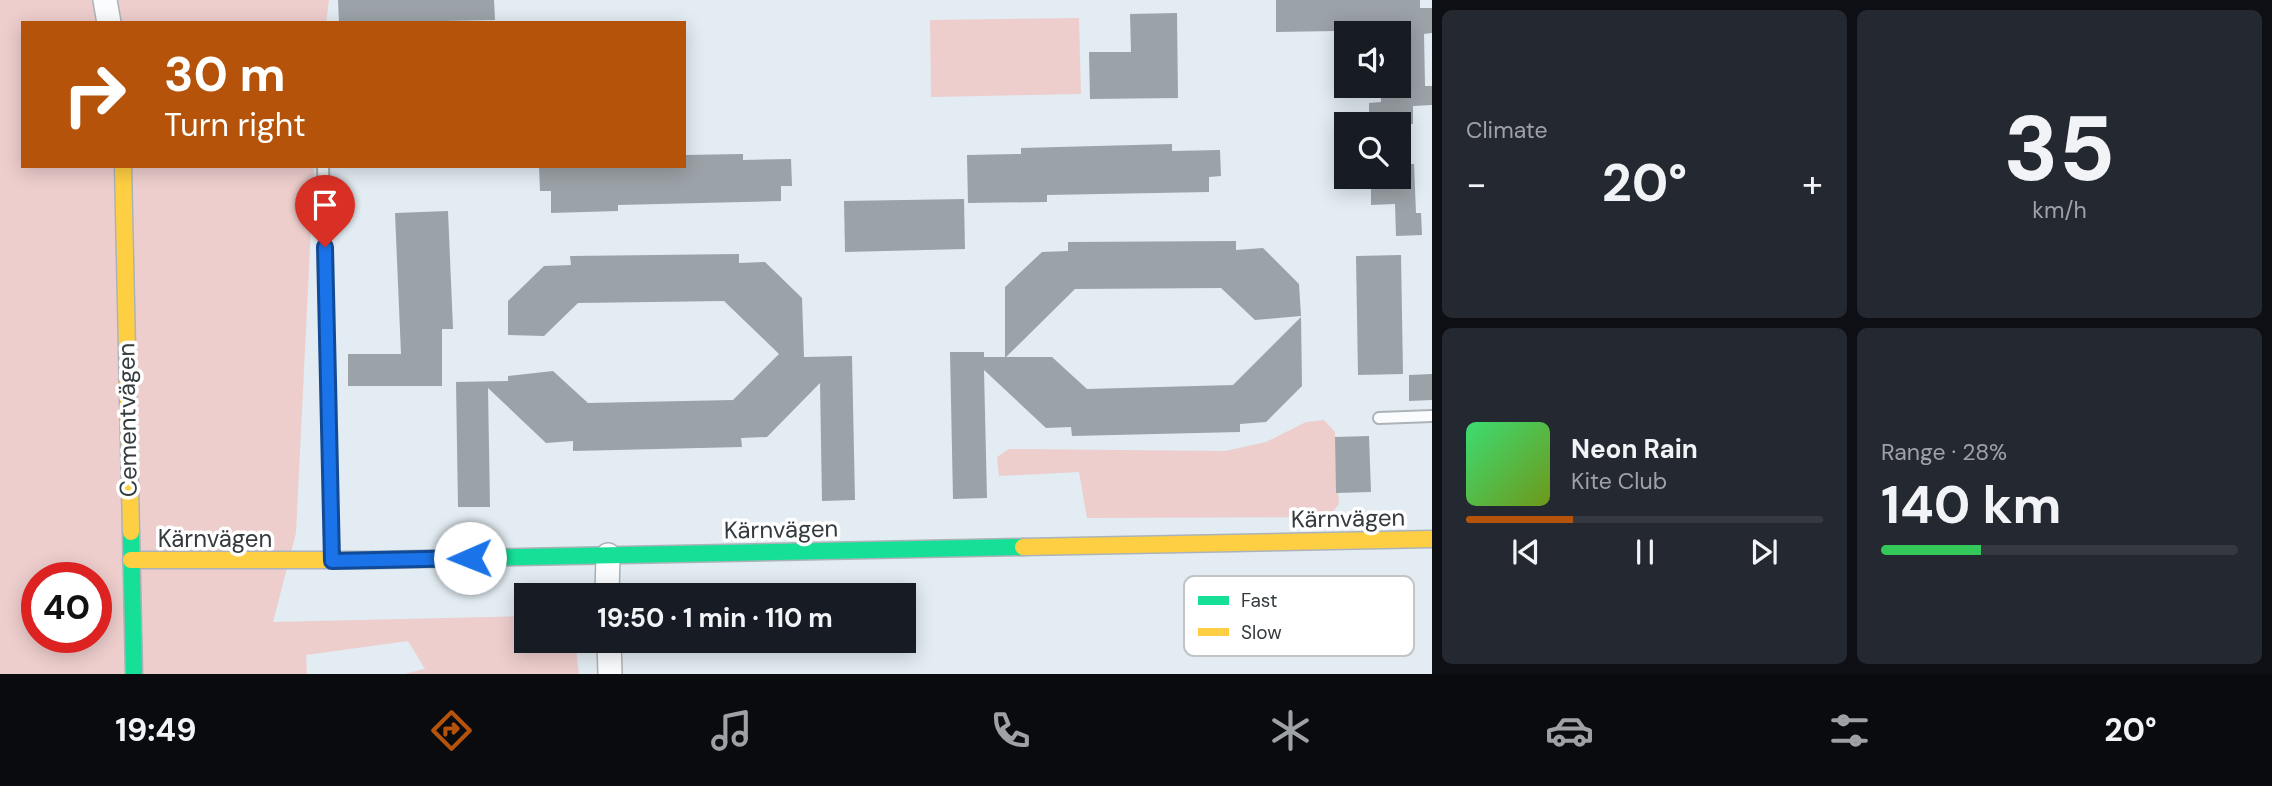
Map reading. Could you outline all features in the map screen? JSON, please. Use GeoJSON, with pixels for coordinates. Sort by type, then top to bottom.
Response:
{"type":"FeatureCollection","features":[{"type":"Feature","properties":{"kind":"street"},"geometry":{"type":"LineString","coordinates":[[105,0],[108,21]]}},
{"type":"Feature","properties":{"kind":"street","name":"Cementvägen"},"geometry":{"type":"LineString","coordinates":[[123,168],[134,674]]}},
{"type":"Feature","properties":{"kind":"street","name":"Kärnvägen"},"geometry":{"type":"LineString","coordinates":[[131,560],[332,561],[1432,539]]}},
{"type":"Feature","properties":{"kind":"street"},"geometry":{"type":"LineString","coordinates":[[607,583],[608,555]]}},
{"type":"Feature","properties":{"kind":"street"},"geometry":{"type":"LineString","coordinates":[[609,653],[610,674]]}},
{"type":"Feature","properties":{"kind":"lane"},"geometry":{"type":"LineString","coordinates":[[323,168],[332,561]]}},
{"type":"Feature","properties":{"kind":"lane"},"geometry":{"type":"LineString","coordinates":[[1379,418],[1432,416]]}},
{"type":"Feature","properties":{"kind":"shaded area"},"geometry":{"type":"Polygon","coordinates":[[[0,0],[329,0],[326,21],[21,21],[21,168],[314,168],[296,533],[273,622],[514,616],[514,653],[576,653],[579,674],[404,674],[425,669],[408,641],[306,655],[307,674],[0,674],[0,0]]]}},
{"type":"Feature","properties":{"kind":"shaded area"},"geometry":{"type":"Polygon","coordinates":[[[1079,18],[1081,94],[931,97],[930,20],[1079,18]]]}},
{"type":"Feature","properties":{"kind":"shaded area"},"geometry":{"type":"Polygon","coordinates":[[[1324,420],[1335,432],[1339,504],[1329,517],[1087,518],[1079,472],[999,476],[997,457],[1009,449],[1225,451],[1266,442],[1306,422],[1324,420]]]}},
{"type":"Feature","properties":{"kind":"building"},"geometry":{"type":"Polygon","coordinates":[[[338,0],[494,0],[495,20],[339,21],[338,0]]]}},
{"type":"Feature","properties":{"kind":"building"},"geometry":{"type":"Polygon","coordinates":[[[1276,0],[1420,0],[1420,8],[1432,8],[1432,33],[1424,34],[1425,86],[1432,86],[1432,105],[1413,106],[1413,124],[1411,112],[1369,112],[1369,103],[1381,102],[1381,98],[1411,98],[1411,21],[1334,21],[1334,31],[1276,32],[1276,0]]]}},
{"type":"Feature","properties":{"kind":"building"},"geometry":{"type":"Polygon","coordinates":[[[1177,13],[1178,98],[1090,99],[1089,52],[1131,52],[1130,14],[1177,13]]]}},
{"type":"Feature","properties":{"kind":"building"},"geometry":{"type":"Polygon","coordinates":[[[1172,144],[1172,151],[1220,150],[1221,176],[1209,177],[1209,192],[1047,195],[1047,202],[968,203],[967,155],[1021,154],[1021,148],[1172,144]]]}},
{"type":"Feature","properties":{"kind":"building"},"geometry":{"type":"Polygon","coordinates":[[[743,154],[743,160],[791,159],[792,186],[781,186],[781,201],[618,205],[618,211],[551,213],[551,191],[540,191],[539,168],[686,168],[686,155],[743,154]]]}},
{"type":"Feature","properties":{"kind":"building"},"geometry":{"type":"Polygon","coordinates":[[[1411,164],[1414,164],[1416,213],[1421,213],[1422,235],[1396,236],[1395,204],[1371,205],[1371,189],[1411,189],[1411,164]]]}},
{"type":"Feature","properties":{"kind":"building"},"geometry":{"type":"Polygon","coordinates":[[[964,199],[965,249],[845,252],[844,201],[964,199]]]}},
{"type":"Feature","properties":{"kind":"building"},"geometry":{"type":"Polygon","coordinates":[[[448,211],[453,329],[442,329],[442,386],[348,386],[348,354],[401,354],[395,213],[448,211]]]}},
{"type":"Feature","properties":{"kind":"building"},"geometry":{"type":"Polygon","coordinates":[[[1236,241],[1236,250],[1263,248],[1299,284],[1301,316],[1255,320],[1221,288],[1075,289],[1006,357],[1052,357],[1087,389],[1233,385],[1301,317],[1302,386],[1266,422],[1240,424],[1240,432],[1072,436],[1071,427],[1046,428],[984,370],[987,498],[953,499],[950,352],[984,352],[984,357],[1005,357],[1005,287],[1042,252],[1068,251],[1068,242],[1236,241]]]}},
{"type":"Feature","properties":{"kind":"building"},"geometry":{"type":"Polygon","coordinates":[[[739,254],[739,263],[765,262],[802,298],[804,357],[852,356],[855,500],[822,501],[820,383],[767,437],[741,438],[742,447],[573,451],[573,441],[546,443],[488,388],[490,507],[458,507],[456,382],[508,381],[508,376],[553,371],[588,403],[733,400],[779,354],[724,301],[578,303],[544,336],[508,335],[508,301],[544,266],[571,265],[570,256],[739,254]]]}},
{"type":"Feature","properties":{"kind":"building"},"geometry":{"type":"Polygon","coordinates":[[[1401,255],[1403,374],[1358,375],[1356,256],[1401,255]]]}},
{"type":"Feature","properties":{"kind":"building"},"geometry":{"type":"Polygon","coordinates":[[[1432,374],[1432,400],[1409,401],[1409,375],[1432,374]]]}},
{"type":"Feature","properties":{"kind":"building"},"geometry":{"type":"Polygon","coordinates":[[[1369,436],[1371,492],[1336,493],[1335,437],[1369,436]]]}},
{"type":"Feature","properties":{"kind":"traffic: fast"},"geometry":{"type":"LineString","coordinates":[[131,532],[134,674]]}},
{"type":"Feature","properties":{"kind":"traffic: fast"},"geometry":{"type":"LineString","coordinates":[[373,560],[1023,547]]}},
{"type":"Feature","properties":{"kind":"traffic: slow"},"geometry":{"type":"LineString","coordinates":[[123,168],[131,532]]}},
{"type":"Feature","properties":{"kind":"traffic: slow"},"geometry":{"type":"LineString","coordinates":[[1023,547],[1432,539]]}},
{"type":"Feature","properties":{"kind":"traffic: slow"},"geometry":{"type":"LineString","coordinates":[[131,560],[373,560]]}},
{"type":"Feature","properties":{"kind":"route"},"geometry":{"type":"LineString","coordinates":[[325,247],[332,561],[470,558]]}}]}
